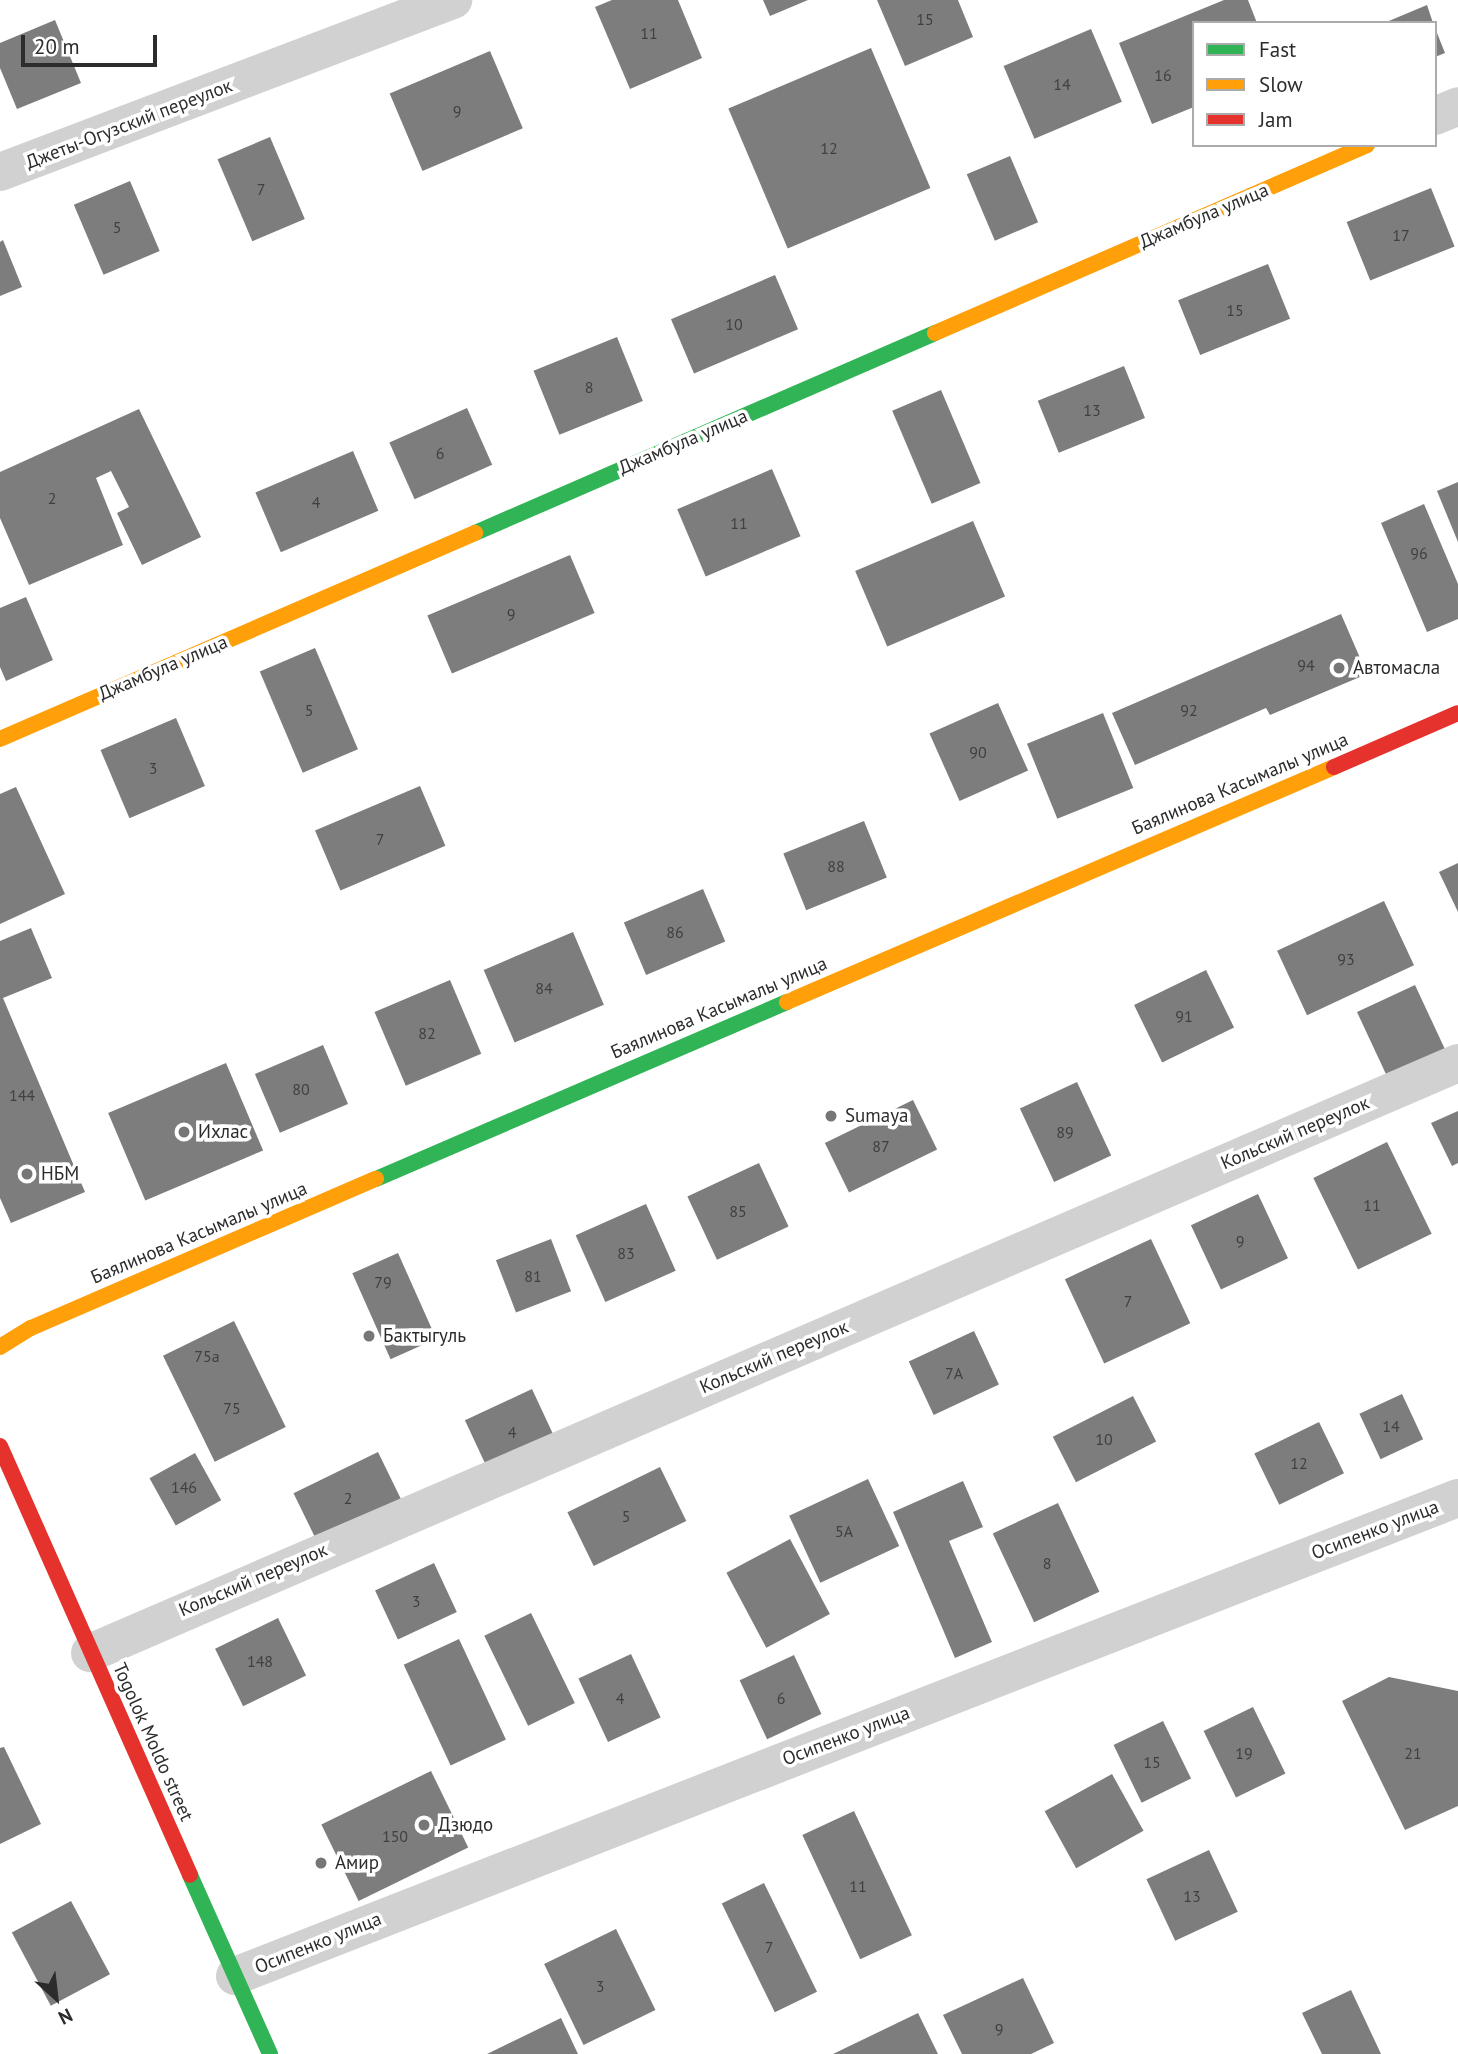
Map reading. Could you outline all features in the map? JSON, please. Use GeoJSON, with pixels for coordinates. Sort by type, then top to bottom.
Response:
{"type":"FeatureCollection","features":[{"type":"Feature","properties":{"kind":"main road","name":"Джамбула улица"},"geometry":{"type":"LineString","coordinates":[[0,739],[1362,147]]}},
{"type":"Feature","properties":{"kind":"main road","name":"Баялинова Касымалы улица"},"geometry":{"type":"LineString","coordinates":[[0,1347],[31,1328],[1458,713]]}},
{"type":"Feature","properties":{"kind":"main road","name":"Togolok Moldo street"},"geometry":{"type":"LineString","coordinates":[[0,1446],[270,2054]]}},
{"type":"Feature","properties":{"kind":"street","name":"Джеты-Огузский переулок"},"geometry":{"type":"LineString","coordinates":[[0,172],[453,0]]}},
{"type":"Feature","properties":{"kind":"street"},"geometry":{"type":"LineString","coordinates":[[1437,115],[1458,106]]}},
{"type":"Feature","properties":{"kind":"street","name":"Кольский переулок"},"geometry":{"type":"LineString","coordinates":[[90,1653],[1458,1063]]}},
{"type":"Feature","properties":{"kind":"street","name":"Осипенко улица"},"geometry":{"type":"LineString","coordinates":[[235,1976],[1458,1498]]}},
{"type":"Feature","properties":{"kind":"building"},"geometry":{"type":"Polygon","coordinates":[[[612,0],[678,0],[702,58],[630,89],[595,7],[612,0]]]}},
{"type":"Feature","properties":{"kind":"building"},"geometry":{"type":"Polygon","coordinates":[[[763,0],[808,0],[770,16],[763,0]]]}},
{"type":"Feature","properties":{"kind":"building"},"geometry":{"type":"Polygon","coordinates":[[[877,0],[958,0],[973,37],[905,66],[877,0]]]}},
{"type":"Feature","properties":{"kind":"building"},"geometry":{"type":"Polygon","coordinates":[[[1224,0],[1248,0],[1256,21],[1192,21],[1192,108],[1152,124],[1119,43],[1224,0]]]}},
{"type":"Feature","properties":{"kind":"building"},"geometry":{"type":"Polygon","coordinates":[[[1427,5],[1432,21],[1389,21],[1427,5]]]}},
{"type":"Feature","properties":{"kind":"building"},"geometry":{"type":"Polygon","coordinates":[[[55,20],[81,83],[17,109],[0,68],[0,43],[55,20]]]}},
{"type":"Feature","properties":{"kind":"building"},"geometry":{"type":"Polygon","coordinates":[[[1091,29],[1122,102],[1034,139],[1004,66],[1091,29]]]}},
{"type":"Feature","properties":{"kind":"building"},"geometry":{"type":"Polygon","coordinates":[[[1437,33],[1445,53],[1437,56],[1437,33]]]}},
{"type":"Feature","properties":{"kind":"building"},"geometry":{"type":"Polygon","coordinates":[[[871,48],[930,188],[788,248],[728,109],[871,48]]]}},
{"type":"Feature","properties":{"kind":"building"},"geometry":{"type":"Polygon","coordinates":[[[490,51],[523,128],[422,171],[390,94],[490,51]]]}},
{"type":"Feature","properties":{"kind":"building"},"geometry":{"type":"Polygon","coordinates":[[[270,137],[305,219],[252,241],[218,159],[270,137]]]}},
{"type":"Feature","properties":{"kind":"building"},"geometry":{"type":"Polygon","coordinates":[[[1010,156],[1038,222],[995,241],[967,174],[1010,156]]]}},
{"type":"Feature","properties":{"kind":"building"},"geometry":{"type":"Polygon","coordinates":[[[130,181],[160,251],[104,275],[74,205],[130,181]]]}},
{"type":"Feature","properties":{"kind":"building"},"geometry":{"type":"Polygon","coordinates":[[[1431,188],[1455,246],[1370,281],[1347,222],[1431,188]]]}},
{"type":"Feature","properties":{"kind":"building"},"geometry":{"type":"Polygon","coordinates":[[[3,240],[22,287],[0,296],[0,242],[3,240]]]}},
{"type":"Feature","properties":{"kind":"building"},"geometry":{"type":"Polygon","coordinates":[[[1268,264],[1290,319],[1200,355],[1178,300],[1268,264]]]}},
{"type":"Feature","properties":{"kind":"building"},"geometry":{"type":"Polygon","coordinates":[[[775,275],[798,329],[694,373],[671,319],[775,275]]]}},
{"type":"Feature","properties":{"kind":"building"},"geometry":{"type":"Polygon","coordinates":[[[617,337],[643,401],[559,435],[534,371],[617,337]]]}},
{"type":"Feature","properties":{"kind":"building"},"geometry":{"type":"Polygon","coordinates":[[[1124,366],[1145,418],[1059,453],[1038,401],[1124,366]]]}},
{"type":"Feature","properties":{"kind":"building"},"geometry":{"type":"Polygon","coordinates":[[[941,390],[980,483],[932,504],[892,411],[941,390]]]}},
{"type":"Feature","properties":{"kind":"building"},"geometry":{"type":"Polygon","coordinates":[[[467,408],[492,465],[415,499],[389,443],[467,408]]]}},
{"type":"Feature","properties":{"kind":"building"},"geometry":{"type":"Polygon","coordinates":[[[139,409],[201,537],[142,565],[117,513],[129,507],[111,471],[96,478],[123,545],[29,585],[0,518],[0,472],[139,409]]]}},
{"type":"Feature","properties":{"kind":"building"},"geometry":{"type":"Polygon","coordinates":[[[353,451],[378,511],[281,552],[255,492],[353,451]]]}},
{"type":"Feature","properties":{"kind":"building"},"geometry":{"type":"Polygon","coordinates":[[[772,469],[801,536],[706,576],[677,509],[772,469]]]}},
{"type":"Feature","properties":{"kind":"building"},"geometry":{"type":"Polygon","coordinates":[[[1458,482],[1458,542],[1437,491],[1458,482]]]}},
{"type":"Feature","properties":{"kind":"building"},"geometry":{"type":"Polygon","coordinates":[[[1424,504],[1458,584],[1458,619],[1427,632],[1381,523],[1424,504]]]}},
{"type":"Feature","properties":{"kind":"building"},"geometry":{"type":"Polygon","coordinates":[[[973,521],[1005,596],[887,646],[855,571],[973,521]]]}},
{"type":"Feature","properties":{"kind":"building"},"geometry":{"type":"Polygon","coordinates":[[[570,555],[595,613],[452,674],[427,616],[570,555]]]}},
{"type":"Feature","properties":{"kind":"building"},"geometry":{"type":"Polygon","coordinates":[[[26,597],[53,660],[6,681],[0,667],[0,608],[26,597]]]}},
{"type":"Feature","properties":{"kind":"building"},"geometry":{"type":"Polygon","coordinates":[[[1341,614],[1367,674],[1270,715],[1266,708],[1135,765],[1112,713],[1341,614]]]}},
{"type":"Feature","properties":{"kind":"building"},"geometry":{"type":"Polygon","coordinates":[[[315,648],[358,749],[303,773],[260,671],[315,648]]]}},
{"type":"Feature","properties":{"kind":"building"},"geometry":{"type":"Polygon","coordinates":[[[998,703],[1028,771],[960,801],[929,734],[998,703]]]}},
{"type":"Feature","properties":{"kind":"building"},"geometry":{"type":"Polygon","coordinates":[[[1103,713],[1133,788],[1057,819],[1027,744],[1103,713]]]}},
{"type":"Feature","properties":{"kind":"building"},"geometry":{"type":"Polygon","coordinates":[[[176,718],[205,786],[129,818],[101,750],[176,718]]]}},
{"type":"Feature","properties":{"kind":"building"},"geometry":{"type":"Polygon","coordinates":[[[420,786],[445,846],[340,890],[315,831],[420,786]]]}},
{"type":"Feature","properties":{"kind":"building"},"geometry":{"type":"Polygon","coordinates":[[[16,787],[65,894],[0,924],[0,794],[16,787]]]}},
{"type":"Feature","properties":{"kind":"building"},"geometry":{"type":"Polygon","coordinates":[[[864,821],[887,878],[806,910],[783,854],[864,821]]]}},
{"type":"Feature","properties":{"kind":"building"},"geometry":{"type":"Polygon","coordinates":[[[1458,863],[1458,912],[1439,872],[1458,863]]]}},
{"type":"Feature","properties":{"kind":"building"},"geometry":{"type":"Polygon","coordinates":[[[703,889],[725,941],[646,975],[624,923],[703,889]]]}},
{"type":"Feature","properties":{"kind":"building"},"geometry":{"type":"Polygon","coordinates":[[[1384,901],[1414,965],[1307,1015],[1277,951],[1384,901]]]}},
{"type":"Feature","properties":{"kind":"building"},"geometry":{"type":"Polygon","coordinates":[[[31,928],[52,978],[3,998],[85,1192],[11,1223],[0,1198],[0,941],[31,928]]]}},
{"type":"Feature","properties":{"kind":"building"},"geometry":{"type":"Polygon","coordinates":[[[573,932],[604,1005],[515,1043],[484,970],[573,932]]]}},
{"type":"Feature","properties":{"kind":"building"},"geometry":{"type":"Polygon","coordinates":[[[1206,970],[1234,1028],[1162,1063],[1134,1005],[1206,970]]]}},
{"type":"Feature","properties":{"kind":"building"},"geometry":{"type":"Polygon","coordinates":[[[450,980],[481,1054],[406,1086],[375,1012],[450,980]]]}},
{"type":"Feature","properties":{"kind":"building"},"geometry":{"type":"Polygon","coordinates":[[[1415,985],[1450,1059],[1392,1086],[1357,1012],[1415,985]]]}},
{"type":"Feature","properties":{"kind":"building"},"geometry":{"type":"Polygon","coordinates":[[[323,1045],[348,1104],[280,1133],[255,1074],[323,1045]]]}},
{"type":"Feature","properties":{"kind":"building"},"geometry":{"type":"Polygon","coordinates":[[[226,1063],[263,1150],[145,1200],[108,1113],[226,1063]]]}},
{"type":"Feature","properties":{"kind":"building"},"geometry":{"type":"Polygon","coordinates":[[[1077,1082],[1111,1155],[1054,1182],[1020,1109],[1077,1082]]]}},
{"type":"Feature","properties":{"kind":"building"},"geometry":{"type":"Polygon","coordinates":[[[913,1100],[937,1149],[849,1192],[825,1143],[913,1100]]]}},
{"type":"Feature","properties":{"kind":"building"},"geometry":{"type":"Polygon","coordinates":[[[1458,1111],[1458,1163],[1452,1166],[1431,1123],[1458,1111]]]}},
{"type":"Feature","properties":{"kind":"building"},"geometry":{"type":"Polygon","coordinates":[[[1387,1142],[1432,1234],[1358,1270],[1313,1178],[1387,1142]]]}},
{"type":"Feature","properties":{"kind":"building"},"geometry":{"type":"Polygon","coordinates":[[[759,1163],[789,1226],[717,1260],[687,1196],[759,1163]]]}},
{"type":"Feature","properties":{"kind":"building"},"geometry":{"type":"Polygon","coordinates":[[[1258,1194],[1288,1258],[1221,1290],[1191,1225],[1258,1194]]]}},
{"type":"Feature","properties":{"kind":"building"},"geometry":{"type":"Polygon","coordinates":[[[646,1204],[676,1271],[605,1302],[576,1235],[646,1204]]]}},
{"type":"Feature","properties":{"kind":"building"},"geometry":{"type":"Polygon","coordinates":[[[551,1239],[571,1291],[516,1312],[496,1260],[551,1239]]]}},
{"type":"Feature","properties":{"kind":"building"},"geometry":{"type":"Polygon","coordinates":[[[1151,1239],[1190,1323],[1104,1363],[1065,1279],[1151,1239]]]}},
{"type":"Feature","properties":{"kind":"building"},"geometry":{"type":"Polygon","coordinates":[[[398,1253],[436,1339],[391,1359],[352,1273],[398,1253]]]}},
{"type":"Feature","properties":{"kind":"building"},"geometry":{"type":"Polygon","coordinates":[[[234,1321],[286,1427],[215,1462],[163,1356],[234,1321]]]}},
{"type":"Feature","properties":{"kind":"building"},"geometry":{"type":"Polygon","coordinates":[[[974,1331],[999,1384],[934,1415],[909,1361],[974,1331]]]}},
{"type":"Feature","properties":{"kind":"building"},"geometry":{"type":"Polygon","coordinates":[[[532,1389],[558,1444],[491,1476],[465,1420],[532,1389]]]}},
{"type":"Feature","properties":{"kind":"building"},"geometry":{"type":"Polygon","coordinates":[[[1402,1394],[1423,1439],[1381,1459],[1359,1414],[1402,1394]]]}},
{"type":"Feature","properties":{"kind":"building"},"geometry":{"type":"Polygon","coordinates":[[[1133,1396],[1156,1441],[1076,1482],[1053,1437],[1133,1396]]]}},
{"type":"Feature","properties":{"kind":"building"},"geometry":{"type":"Polygon","coordinates":[[[1319,1422],[1344,1473],[1279,1505],[1254,1454],[1319,1422]]]}},
{"type":"Feature","properties":{"kind":"building"},"geometry":{"type":"Polygon","coordinates":[[[378,1452],[403,1503],[319,1544],[294,1493],[378,1452]]]}},
{"type":"Feature","properties":{"kind":"building"},"geometry":{"type":"Polygon","coordinates":[[[195,1453],[221,1500],[176,1525],[150,1478],[195,1453]]]}},
{"type":"Feature","properties":{"kind":"building"},"geometry":{"type":"Polygon","coordinates":[[[660,1467],[686,1521],[594,1566],[567,1512],[660,1467]]]}},
{"type":"Feature","properties":{"kind":"building"},"geometry":{"type":"Polygon","coordinates":[[[868,1479],[899,1546],[820,1583],[789,1516],[868,1479]]]}},
{"type":"Feature","properties":{"kind":"building"},"geometry":{"type":"Polygon","coordinates":[[[963,1481],[983,1527],[949,1541],[992,1642],[955,1658],[893,1512],[963,1481]]]}},
{"type":"Feature","properties":{"kind":"building"},"geometry":{"type":"Polygon","coordinates":[[[1058,1503],[1099,1592],[1034,1622],[993,1533],[1058,1503]]]}},
{"type":"Feature","properties":{"kind":"building"},"geometry":{"type":"Polygon","coordinates":[[[790,1539],[830,1614],[766,1648],[726,1573],[790,1539]]]}},
{"type":"Feature","properties":{"kind":"building"},"geometry":{"type":"Polygon","coordinates":[[[434,1563],[457,1612],[398,1639],[375,1590],[434,1563]]]}},
{"type":"Feature","properties":{"kind":"building"},"geometry":{"type":"Polygon","coordinates":[[[531,1613],[575,1703],[528,1726],[484,1636],[531,1613]]]}},
{"type":"Feature","properties":{"kind":"building"},"geometry":{"type":"Polygon","coordinates":[[[278,1618],[306,1676],[243,1706],[215,1649],[278,1618]]]}},
{"type":"Feature","properties":{"kind":"building"},"geometry":{"type":"Polygon","coordinates":[[[459,1639],[506,1740],[451,1765],[404,1665],[459,1639]]]}},
{"type":"Feature","properties":{"kind":"building"},"geometry":{"type":"Polygon","coordinates":[[[631,1654],[661,1717],[608,1742],[578,1679],[631,1654]]]}},
{"type":"Feature","properties":{"kind":"building"},"geometry":{"type":"Polygon","coordinates":[[[794,1655],[821,1714],[767,1739],[740,1680],[794,1655]]]}},
{"type":"Feature","properties":{"kind":"building"},"geometry":{"type":"Polygon","coordinates":[[[1389,1677],[1458,1691],[1458,1806],[1405,1830],[1342,1701],[1389,1677]]]}},
{"type":"Feature","properties":{"kind":"building"},"geometry":{"type":"Polygon","coordinates":[[[1253,1707],[1285,1774],[1236,1798],[1204,1731],[1253,1707]]]}},
{"type":"Feature","properties":{"kind":"building"},"geometry":{"type":"Polygon","coordinates":[[[1163,1721],[1191,1779],[1142,1803],[1114,1745],[1163,1721]]]}},
{"type":"Feature","properties":{"kind":"building"},"geometry":{"type":"Polygon","coordinates":[[[4,1747],[41,1824],[0,1844],[0,1748],[4,1747]]]}},
{"type":"Feature","properties":{"kind":"building"},"geometry":{"type":"Polygon","coordinates":[[[431,1771],[468,1847],[359,1901],[321,1824],[431,1771]]]}},
{"type":"Feature","properties":{"kind":"building"},"geometry":{"type":"Polygon","coordinates":[[[1112,1774],[1144,1831],[1076,1868],[1045,1811],[1112,1774]]]}},
{"type":"Feature","properties":{"kind":"building"},"geometry":{"type":"Polygon","coordinates":[[[854,1811],[912,1935],[860,1959],[802,1835],[854,1811]]]}},
{"type":"Feature","properties":{"kind":"building"},"geometry":{"type":"Polygon","coordinates":[[[1209,1850],[1238,1912],[1175,1941],[1146,1879],[1209,1850]]]}},
{"type":"Feature","properties":{"kind":"building"},"geometry":{"type":"Polygon","coordinates":[[[764,1883],[817,1992],[775,2012],[722,1904],[764,1883]]]}},
{"type":"Feature","properties":{"kind":"building"},"geometry":{"type":"Polygon","coordinates":[[[71,1901],[110,1974],[51,2006],[12,1932],[71,1901]]]}},
{"type":"Feature","properties":{"kind":"building"},"geometry":{"type":"Polygon","coordinates":[[[616,1929],[655,2010],[584,2045],[544,1964],[616,1929]]]}},
{"type":"Feature","properties":{"kind":"building"},"geometry":{"type":"Polygon","coordinates":[[[1023,1978],[1054,2043],[1031,2054],[962,2054],[943,2015],[1023,1978]]]}},
{"type":"Feature","properties":{"kind":"building"},"geometry":{"type":"Polygon","coordinates":[[[1351,1990],[1381,2054],[1322,2054],[1302,2013],[1351,1990]]]}},
{"type":"Feature","properties":{"kind":"building"},"geometry":{"type":"Polygon","coordinates":[[[918,2013],[938,2054],[833,2054],[918,2013]]]}},
{"type":"Feature","properties":{"kind":"building"},"geometry":{"type":"Polygon","coordinates":[[[561,2018],[578,2054],[487,2054],[561,2018]]]}},
{"type":"Feature","properties":{"kind":"traffic: fast"},"geometry":{"type":"LineString","coordinates":[[475,533],[935,333]]}},
{"type":"Feature","properties":{"kind":"traffic: fast"},"geometry":{"type":"LineString","coordinates":[[376,1179],[787,1002]]}},
{"type":"Feature","properties":{"kind":"traffic: fast"},"geometry":{"type":"LineString","coordinates":[[190,1875],[270,2054]]}},
{"type":"Feature","properties":{"kind":"traffic: slow"},"geometry":{"type":"LineString","coordinates":[[935,333],[1362,147]]}},
{"type":"Feature","properties":{"kind":"traffic: slow"},"geometry":{"type":"LineString","coordinates":[[0,739],[475,533]]}},
{"type":"Feature","properties":{"kind":"traffic: slow"},"geometry":{"type":"LineString","coordinates":[[787,1002],[1334,767]]}},
{"type":"Feature","properties":{"kind":"traffic: slow"},"geometry":{"type":"LineString","coordinates":[[0,1347],[31,1328],[376,1179]]}},
{"type":"Feature","properties":{"kind":"traffic: jam"},"geometry":{"type":"LineString","coordinates":[[1334,767],[1458,713]]}},
{"type":"Feature","properties":{"kind":"traffic: jam"},"geometry":{"type":"LineString","coordinates":[[0,1446],[190,1875]]}},
{"type":"Feature","properties":{"kind":"place","name":"Автомасла"},"geometry":{"type":"Point","coordinates":[1339,668]}},
{"type":"Feature","properties":{"kind":"place","name":"Sumaya"},"geometry":{"type":"Point","coordinates":[831,1116]}},
{"type":"Feature","properties":{"kind":"place","name":"Ихлас"},"geometry":{"type":"Point","coordinates":[184,1132]}},
{"type":"Feature","properties":{"kind":"place","name":"НБМ"},"geometry":{"type":"Point","coordinates":[27,1174]}},
{"type":"Feature","properties":{"kind":"place","name":"Бактыгуль"},"geometry":{"type":"Point","coordinates":[369,1336]}},
{"type":"Feature","properties":{"kind":"place","name":"Дзюдо"},"geometry":{"type":"Point","coordinates":[424,1825]}},
{"type":"Feature","properties":{"kind":"place","name":"Амир"},"geometry":{"type":"Point","coordinates":[321,1863]}}]}
